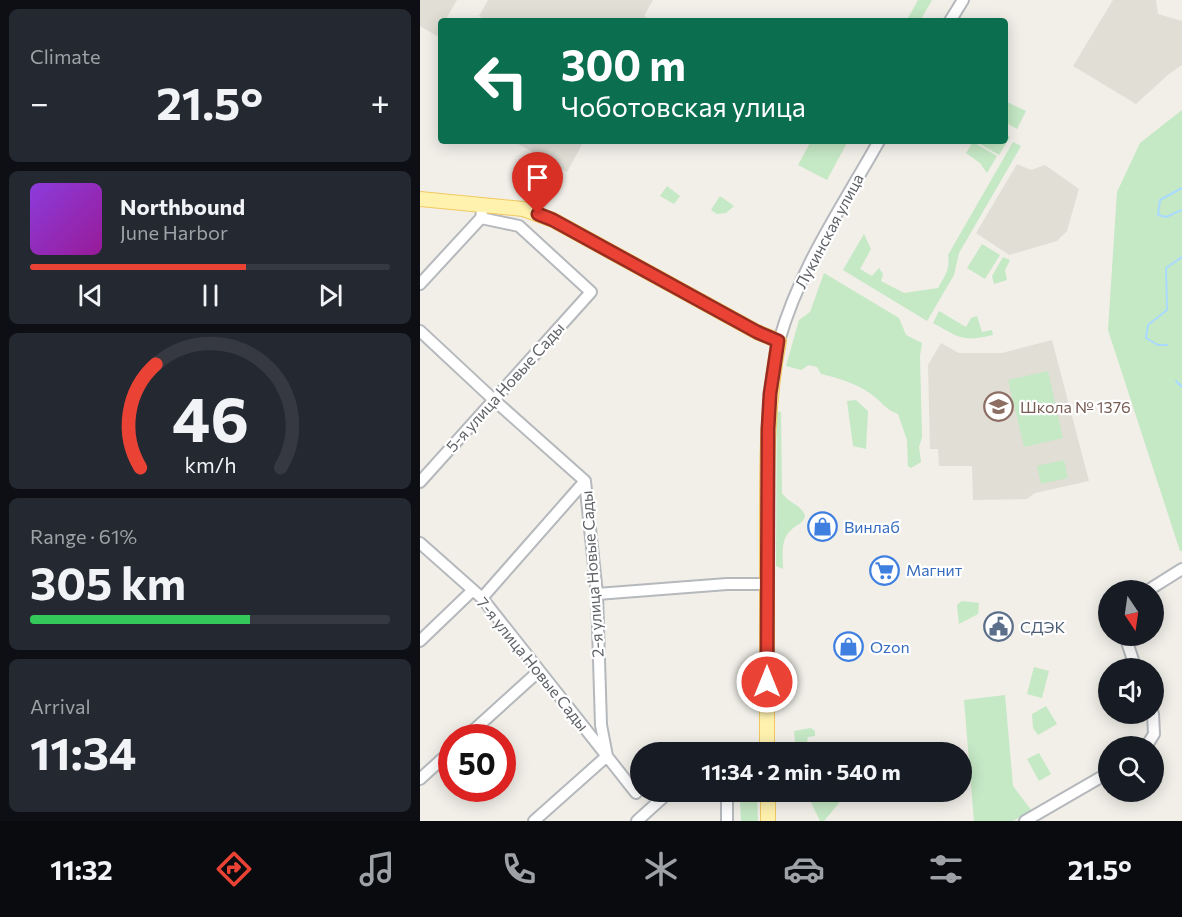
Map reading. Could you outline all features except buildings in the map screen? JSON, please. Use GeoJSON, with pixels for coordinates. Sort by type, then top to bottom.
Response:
{"type":"FeatureCollection","features":[{"type":"Feature","properties":{"kind":"main road"},"geometry":{"type":"LineString","coordinates":[[420,199],[482,211],[523,209],[553,220],[757,332],[778,341]]}},
{"type":"Feature","properties":{"kind":"main road","name":"Лукинская улица"},"geometry":{"type":"LineString","coordinates":[[767,742],[770,394],[778,341]]}},
{"type":"Feature","properties":{"kind":"main road"},"geometry":{"type":"LineString","coordinates":[[768,802],[768,821]]}},
{"type":"Feature","properties":{"kind":"street"},"geometry":{"type":"LineString","coordinates":[[952,18],[963,0]]}},
{"type":"Feature","properties":{"kind":"street","name":"Лукинская улица"},"geometry":{"type":"LineString","coordinates":[[778,341],[807,265],[877,144]]}},
{"type":"Feature","properties":{"kind":"street"},"geometry":{"type":"LineString","coordinates":[[420,284],[482,211]]}},
{"type":"Feature","properties":{"kind":"street","name":"5-я улица Новые Сады"},"geometry":{"type":"LineString","coordinates":[[420,482],[591,292],[519,226],[482,211]]}},
{"type":"Feature","properties":{"kind":"street","name":"2-я улица Новые Сады"},"geometry":{"type":"LineString","coordinates":[[420,331],[585,481],[597,594],[601,725],[607,756]]}},
{"type":"Feature","properties":{"kind":"street"},"geometry":{"type":"LineString","coordinates":[[482,598],[585,481]]}},
{"type":"Feature","properties":{"kind":"street","name":"7-я улица Новые Сады"},"geometry":{"type":"LineString","coordinates":[[420,543],[482,598],[630,785]]}},
{"type":"Feature","properties":{"kind":"street"},"geometry":{"type":"LineString","coordinates":[[1164,580],[1182,569]]}},
{"type":"Feature","properties":{"kind":"street"},"geometry":{"type":"LineString","coordinates":[[597,594],[727,584],[767,584]]}},
{"type":"Feature","properties":{"kind":"street"},"geometry":{"type":"LineString","coordinates":[[420,641],[472,591]]}},
{"type":"Feature","properties":{"kind":"street"},"geometry":{"type":"LineString","coordinates":[[480,724],[539,671]]}},
{"type":"Feature","properties":{"kind":"street"},"geometry":{"type":"LineString","coordinates":[[534,821],[607,756]]}},
{"type":"Feature","properties":{"kind":"street"},"geometry":{"type":"LineString","coordinates":[[420,779],[438,763]]}},
{"type":"Feature","properties":{"kind":"street"},"geometry":{"type":"LineString","coordinates":[[1025,821],[1098,779]]}},
{"type":"Feature","properties":{"kind":"street"},"geometry":{"type":"LineString","coordinates":[[637,821],[658,802]]}},
{"type":"Feature","properties":{"kind":"street"},"geometry":{"type":"LineString","coordinates":[[727,802],[727,821]]}},
{"type":"Feature","properties":{"kind":"shaded area"},"geometry":{"type":"Polygon","coordinates":[[[420,0],[457,0],[447,18],[438,18],[437,36],[420,26],[420,0]]]}},
{"type":"Feature","properties":{"kind":"shaded area"},"geometry":{"type":"Polygon","coordinates":[[[488,0],[653,0],[644,16],[647,18],[482,18],[479,16],[488,0]]]}},
{"type":"Feature","properties":{"kind":"shaded area"},"geometry":{"type":"Polygon","coordinates":[[[1113,0],[1156,0],[1158,14],[1182,21],[1182,65],[1136,104],[1073,66],[1113,0]]]}},
{"type":"Feature","properties":{"kind":"shaded area"},"geometry":{"type":"Polygon","coordinates":[[[518,144],[582,144],[567,172],[518,144]]]}},
{"type":"Feature","properties":{"kind":"shaded area"},"geometry":{"type":"Polygon","coordinates":[[[1017,164],[1031,170],[1045,165],[1079,189],[1067,231],[1057,241],[1009,255],[976,233],[1017,164]]]}},
{"type":"Feature","properties":{"kind":"shaded area","name":"Школа № 1376"},"geometry":{"type":"Polygon","coordinates":[[[1052,340],[1089,481],[1035,493],[1027,499],[973,500],[972,466],[939,466],[938,449],[930,449],[928,365],[941,343],[959,353],[1002,353],[1052,340]]]}},
{"type":"Feature","properties":{"kind":"green space"},"geometry":{"type":"Polygon","coordinates":[[[918,0],[932,0],[922,18],[908,18],[918,0]]]}},
{"type":"Feature","properties":{"kind":"green space"},"geometry":{"type":"Polygon","coordinates":[[[1008,102],[1026,111],[1017,129],[1008,124],[1008,102]]]}},
{"type":"Feature","properties":{"kind":"green space"},"geometry":{"type":"Polygon","coordinates":[[[1182,110],[1182,551],[1180,551],[1108,330],[1117,192],[1140,143],[1182,110]]]}},
{"type":"Feature","properties":{"kind":"green space"},"geometry":{"type":"Polygon","coordinates":[[[1013,142],[1021,146],[959,253],[954,275],[927,321],[843,270],[864,234],[871,249],[860,269],[872,276],[879,268],[883,274],[881,281],[904,293],[938,288],[948,268],[948,255],[1013,142]]]}},
{"type":"Feature","properties":{"kind":"green space"},"geometry":{"type":"Polygon","coordinates":[[[809,144],[846,144],[827,180],[798,165],[809,144]]]}},
{"type":"Feature","properties":{"kind":"green space"},"geometry":{"type":"Polygon","coordinates":[[[972,144],[976,144],[997,156],[987,173],[980,163],[966,153],[972,144]]]}},
{"type":"Feature","properties":{"kind":"green space"},"geometry":{"type":"Polygon","coordinates":[[[980,144],[1006,144],[999,155],[980,144]]]}},
{"type":"Feature","properties":{"kind":"green space"},"geometry":{"type":"Polygon","coordinates":[[[667,186],[680,196],[674,204],[660,196],[667,186]]]}},
{"type":"Feature","properties":{"kind":"green space"},"geometry":{"type":"Polygon","coordinates":[[[720,196],[734,206],[726,213],[717,214],[711,210],[720,196]]]}},
{"type":"Feature","properties":{"kind":"green space"},"geometry":{"type":"Polygon","coordinates":[[[982,244],[1000,255],[985,279],[967,268],[982,244]]]}},
{"type":"Feature","properties":{"kind":"green space"},"geometry":{"type":"Polygon","coordinates":[[[1003,257],[1010,260],[1005,270],[1007,280],[994,284],[992,276],[1003,257]]]}},
{"type":"Feature","properties":{"kind":"green space"},"geometry":{"type":"Polygon","coordinates":[[[824,273],[899,318],[906,335],[922,343],[920,356],[922,437],[919,447],[921,462],[911,468],[908,466],[907,440],[898,414],[865,390],[847,381],[821,374],[817,367],[809,365],[801,370],[786,366],[799,320],[810,312],[824,273]]]}},
{"type":"Feature","properties":{"kind":"green space"},"geometry":{"type":"Polygon","coordinates":[[[939,311],[966,327],[971,318],[977,316],[982,332],[992,330],[993,335],[968,338],[956,335],[933,323],[939,311]]]}},
{"type":"Feature","properties":{"kind":"green space"},"geometry":{"type":"Polygon","coordinates":[[[1048,371],[1063,438],[1024,447],[1008,380],[1048,371]]]}},
{"type":"Feature","properties":{"kind":"green space"},"geometry":{"type":"Polygon","coordinates":[[[856,400],[868,411],[866,449],[853,446],[847,401],[856,400]]]}},
{"type":"Feature","properties":{"kind":"green space"},"geometry":{"type":"Polygon","coordinates":[[[777,411],[781,412],[782,493],[801,509],[805,516],[803,521],[785,538],[783,569],[776,566],[777,411]]]}},
{"type":"Feature","properties":{"kind":"green space"},"geometry":{"type":"Polygon","coordinates":[[[1064,460],[1068,478],[1041,484],[1037,466],[1064,460]]]}},
{"type":"Feature","properties":{"kind":"green space"},"geometry":{"type":"Polygon","coordinates":[[[962,601],[979,603],[978,614],[959,624],[957,605],[962,601]]]}},
{"type":"Feature","properties":{"kind":"green space"},"geometry":{"type":"Polygon","coordinates":[[[1034,667],[1049,671],[1042,698],[1027,694],[1034,667]]]}},
{"type":"Feature","properties":{"kind":"green space"},"geometry":{"type":"Polygon","coordinates":[[[1005,695],[1013,786],[1032,811],[1013,821],[974,821],[972,742],[967,742],[964,700],[1005,695]]]}},
{"type":"Feature","properties":{"kind":"green space"},"geometry":{"type":"Polygon","coordinates":[[[1046,706],[1057,724],[1038,735],[1033,728],[1032,714],[1046,706]]]}},
{"type":"Feature","properties":{"kind":"green space"},"geometry":{"type":"Polygon","coordinates":[[[811,728],[815,731],[815,736],[808,737],[807,742],[795,742],[794,731],[811,728]]]}},
{"type":"Feature","properties":{"kind":"green space"},"geometry":{"type":"Polygon","coordinates":[[[1039,753],[1051,774],[1039,781],[1027,759],[1039,753]]]}},
{"type":"Feature","properties":{"kind":"green space"},"geometry":{"type":"Polygon","coordinates":[[[740,802],[757,802],[758,821],[741,821],[740,802]]]}},
{"type":"Feature","properties":{"kind":"green space"},"geometry":{"type":"Polygon","coordinates":[[[811,802],[840,802],[824,821],[820,821],[811,802]]]}},
{"type":"Feature","properties":{"kind":"waterway"},"geometry":{"type":"LineString","coordinates":[[1182,188],[1160,200],[1158,215],[1166,217],[1182,210]]}},
{"type":"Feature","properties":{"kind":"waterway"},"geometry":{"type":"LineString","coordinates":[[1167,345],[1158,345],[1146,338],[1148,325],[1167,310],[1166,268],[1182,257]]}},
{"type":"Feature","properties":{"kind":"waterway"},"geometry":{"type":"LineString","coordinates":[[1176,381],[1182,387]]}},
{"type":"Feature","properties":{"kind":"place","name":"Школа № 1376"},"geometry":{"type":"Point","coordinates":[999,407]}},
{"type":"Feature","properties":{"kind":"place","name":"Винлаб"},"geometry":{"type":"Point","coordinates":[823,527]}},
{"type":"Feature","properties":{"kind":"place","name":"Магнит"},"geometry":{"type":"Point","coordinates":[885,570]}},
{"type":"Feature","properties":{"kind":"place","name":"СДЭК"},"geometry":{"type":"Point","coordinates":[999,627]}},
{"type":"Feature","properties":{"kind":"place","name":"Ozon"},"geometry":{"type":"Point","coordinates":[849,647]}},
{"type":"Feature","properties":{"kind":"route"},"geometry":{"type":"LineString","coordinates":[[538,214],[553,220],[757,332],[778,341],[770,394],[768,429],[767,682]]}}]}
